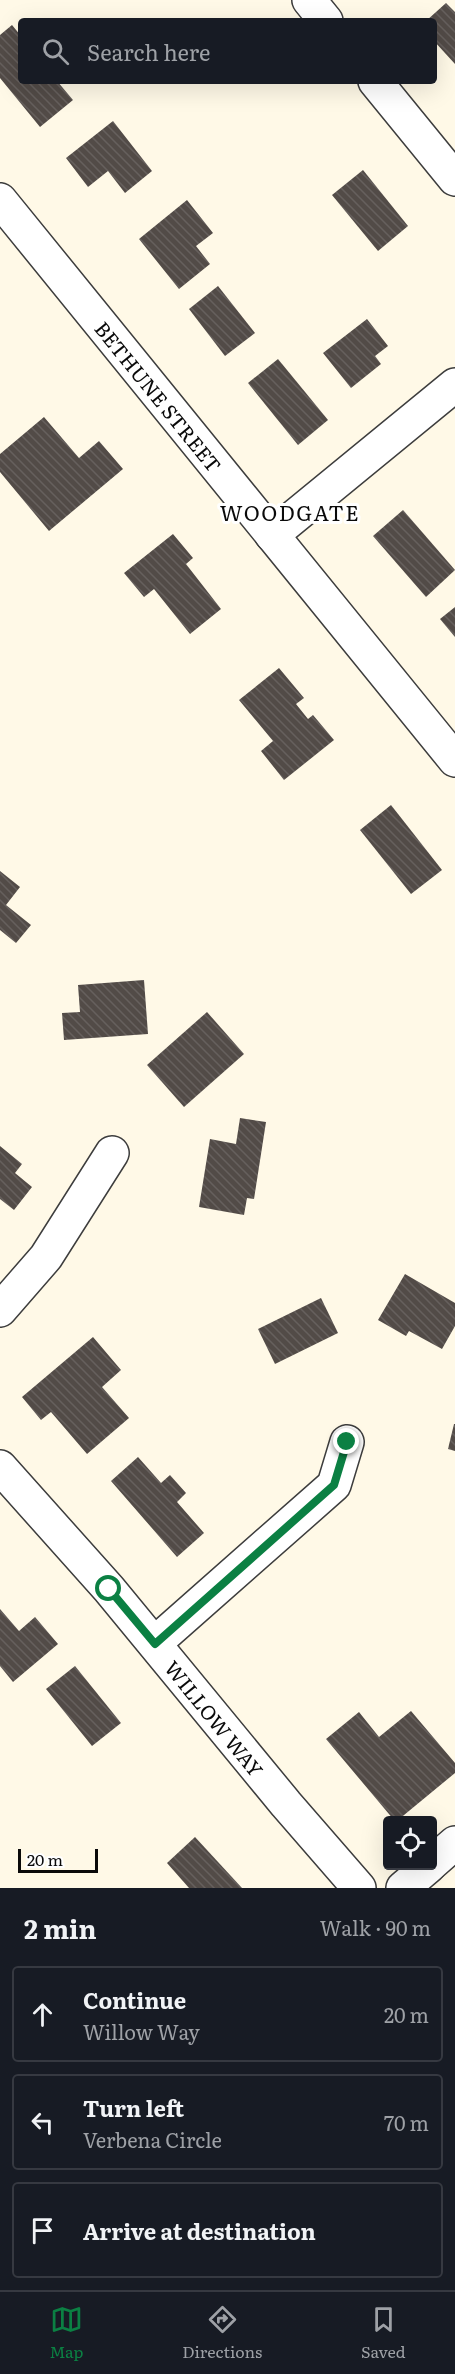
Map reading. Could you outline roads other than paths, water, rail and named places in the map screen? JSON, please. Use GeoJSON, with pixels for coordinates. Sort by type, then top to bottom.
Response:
{"type":"FeatureCollection","features":[{"type":"Feature","properties":{"kind":"street"},"geometry":{"type":"LineString","coordinates":[[309,0],[324,18]]}},
{"type":"Feature","properties":{"kind":"street"},"geometry":{"type":"LineString","coordinates":[[377,84],[455,179]]}},
{"type":"Feature","properties":{"kind":"street","name":"BETHUNE STREET"},"geometry":{"type":"LineString","coordinates":[[0,200],[455,760]]}},
{"type":"Feature","properties":{"kind":"street"},"geometry":{"type":"LineString","coordinates":[[272,535],[455,385]]}},
{"type":"Feature","properties":{"kind":"street"},"geometry":{"type":"LineString","coordinates":[[0,1310],[46,1257],[112,1153]]}},
{"type":"Feature","properties":{"kind":"street"},"geometry":{"type":"LineString","coordinates":[[155,1644],[334,1485],[347,1442]]}},
{"type":"Feature","properties":{"kind":"street","name":"WILLOW WAY"},"geometry":{"type":"LineString","coordinates":[[0,1467],[155,1644],[359,1888]]}},
{"type":"Feature","properties":{"kind":"street"},"geometry":{"type":"LineString","coordinates":[[437,1859],[455,1843]]}},
{"type":"Feature","properties":{"kind":"street"},"geometry":{"type":"LineString","coordinates":[[403,1888],[424,1870]]}},
{"type":"Feature","properties":{"kind":"district","name":"WOODGATE"},"geometry":{"type":"Point","coordinates":[290,511]}}]}
